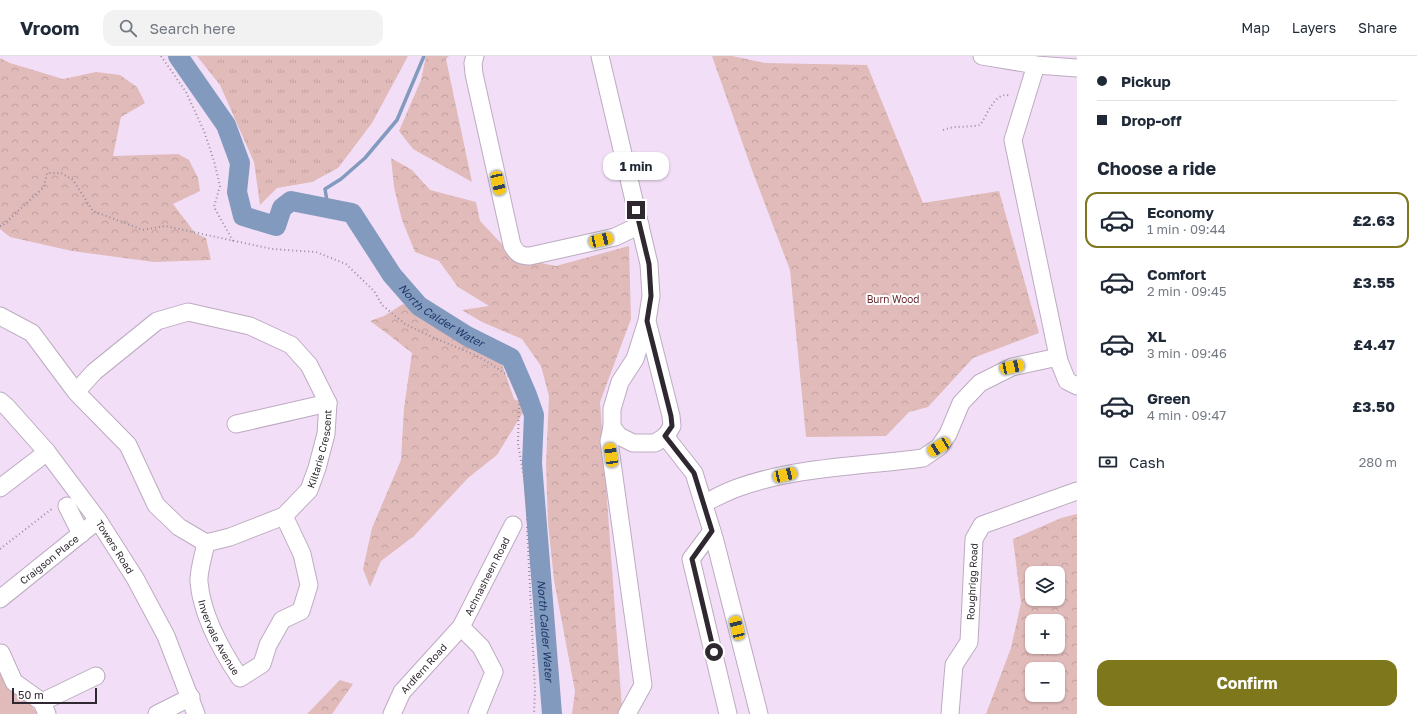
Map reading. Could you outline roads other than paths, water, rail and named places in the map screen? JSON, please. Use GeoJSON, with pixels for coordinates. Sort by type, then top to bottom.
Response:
{"type":"FeatureCollection","features":[{"type":"Feature","properties":{"kind":"street"},"geometry":{"type":"LineString","coordinates":[[475,56],[473,63],[474,74],[512,245],[516,252],[521,256],[530,256],[615,237],[640,225]]}},
{"type":"Feature","properties":{"kind":"street"},"geometry":{"type":"LineString","coordinates":[[600,56],[649,264],[651,296],[647,321],[635,359],[620,382],[612,409],[612,427],[609,441],[643,685],[627,714]]}},
{"type":"Feature","properties":{"kind":"street"},"geometry":{"type":"LineString","coordinates":[[982,56],[1036,65],[1077,68]]}},
{"type":"Feature","properties":{"kind":"street"},"geometry":{"type":"LineString","coordinates":[[1036,65],[1013,140],[1058,357],[1067,381],[1077,386]]}},
{"type":"Feature","properties":{"kind":"street","name":"Kiltarie Crescent"},"geometry":{"type":"LineString","coordinates":[[76,392],[94,372],[157,321],[188,312],[250,326],[291,345],[309,365],[328,403],[326,434],[317,468],[309,490],[284,516],[230,537],[206,543]]}},
{"type":"Feature","properties":{"kind":"street"},"geometry":{"type":"LineString","coordinates":[[0,316],[32,333],[76,392],[128,445],[156,505],[179,527],[206,543]]}},
{"type":"Feature","properties":{"kind":"street"},"geometry":{"type":"LineString","coordinates":[[612,427],[619,436],[633,443],[655,442],[665,436],[672,426],[671,416],[647,321]]}},
{"type":"Feature","properties":{"kind":"street"},"geometry":{"type":"LineString","coordinates":[[704,503],[736,488],[797,472],[923,458],[939,447],[948,434],[961,403],[980,383],[1012,367],[1058,357]]}},
{"type":"Feature","properties":{"kind":"street","name":"Towers Road"},"geometry":{"type":"LineString","coordinates":[[0,401],[47,452],[98,520],[135,578],[166,636],[191,697],[196,714]]}},
{"type":"Feature","properties":{"kind":"street"},"geometry":{"type":"LineString","coordinates":[[236,424],[328,403]]}},
{"type":"Feature","properties":{"kind":"street"},"geometry":{"type":"LineString","coordinates":[[665,436],[694,473],[712,531],[759,714]]}},
{"type":"Feature","properties":{"kind":"street"},"geometry":{"type":"LineString","coordinates":[[0,488],[47,452]]}},
{"type":"Feature","properties":{"kind":"street","name":"Roughrigg Road"},"geometry":{"type":"LineString","coordinates":[[950,714],[954,665],[969,642],[974,539],[982,525],[1077,491]]}},
{"type":"Feature","properties":{"kind":"street"},"geometry":{"type":"LineString","coordinates":[[67,506],[81,534]]}},
{"type":"Feature","properties":{"kind":"street","name":"Invervale Avenue"},"geometry":{"type":"LineString","coordinates":[[206,543],[198,581],[206,614],[226,658],[240,678],[262,664],[268,645],[282,620],[301,611],[309,585],[302,554],[284,516]]}},
{"type":"Feature","properties":{"kind":"street","name":"Craigson Place"},"geometry":{"type":"LineString","coordinates":[[0,599],[98,520]]}},
{"type":"Feature","properties":{"kind":"street","name":"Achnasheen Road"},"geometry":{"type":"LineString","coordinates":[[461,627],[513,525]]}},
{"type":"Feature","properties":{"kind":"street"},"geometry":{"type":"LineString","coordinates":[[712,531],[692,559],[728,714]]}},
{"type":"Feature","properties":{"kind":"street"},"geometry":{"type":"LineString","coordinates":[[461,627],[481,647],[494,672],[477,714]]}},
{"type":"Feature","properties":{"kind":"street","name":"Ardfern Road"},"geometry":{"type":"LineString","coordinates":[[392,714],[402,692],[461,627]]}},
{"type":"Feature","properties":{"kind":"street"},"geometry":{"type":"LineString","coordinates":[[1,653],[14,682],[44,708],[96,676]]}},
{"type":"Feature","properties":{"kind":"street"},"geometry":{"type":"LineString","coordinates":[[157,714],[191,697]]}},
{"type":"Feature","properties":{"kind":"waterway","name":"North Calder Water"},"geometry":{"type":"LineString","coordinates":[[178,56],[226,125],[240,163],[237,192],[243,216],[276,226],[282,208],[291,201],[352,213],[392,275],[419,306],[467,336],[511,358],[534,415],[532,463],[552,714]]}},
{"type":"Feature","properties":{"kind":"waterway"},"geometry":{"type":"LineString","coordinates":[[328,207],[325,189],[341,179],[365,158],[397,120],[424,56]]}},
{"type":"Feature","properties":{"kind":"park label","name":"Burn Wood"},"geometry":{"type":"Point","coordinates":[893,299]}}]}
